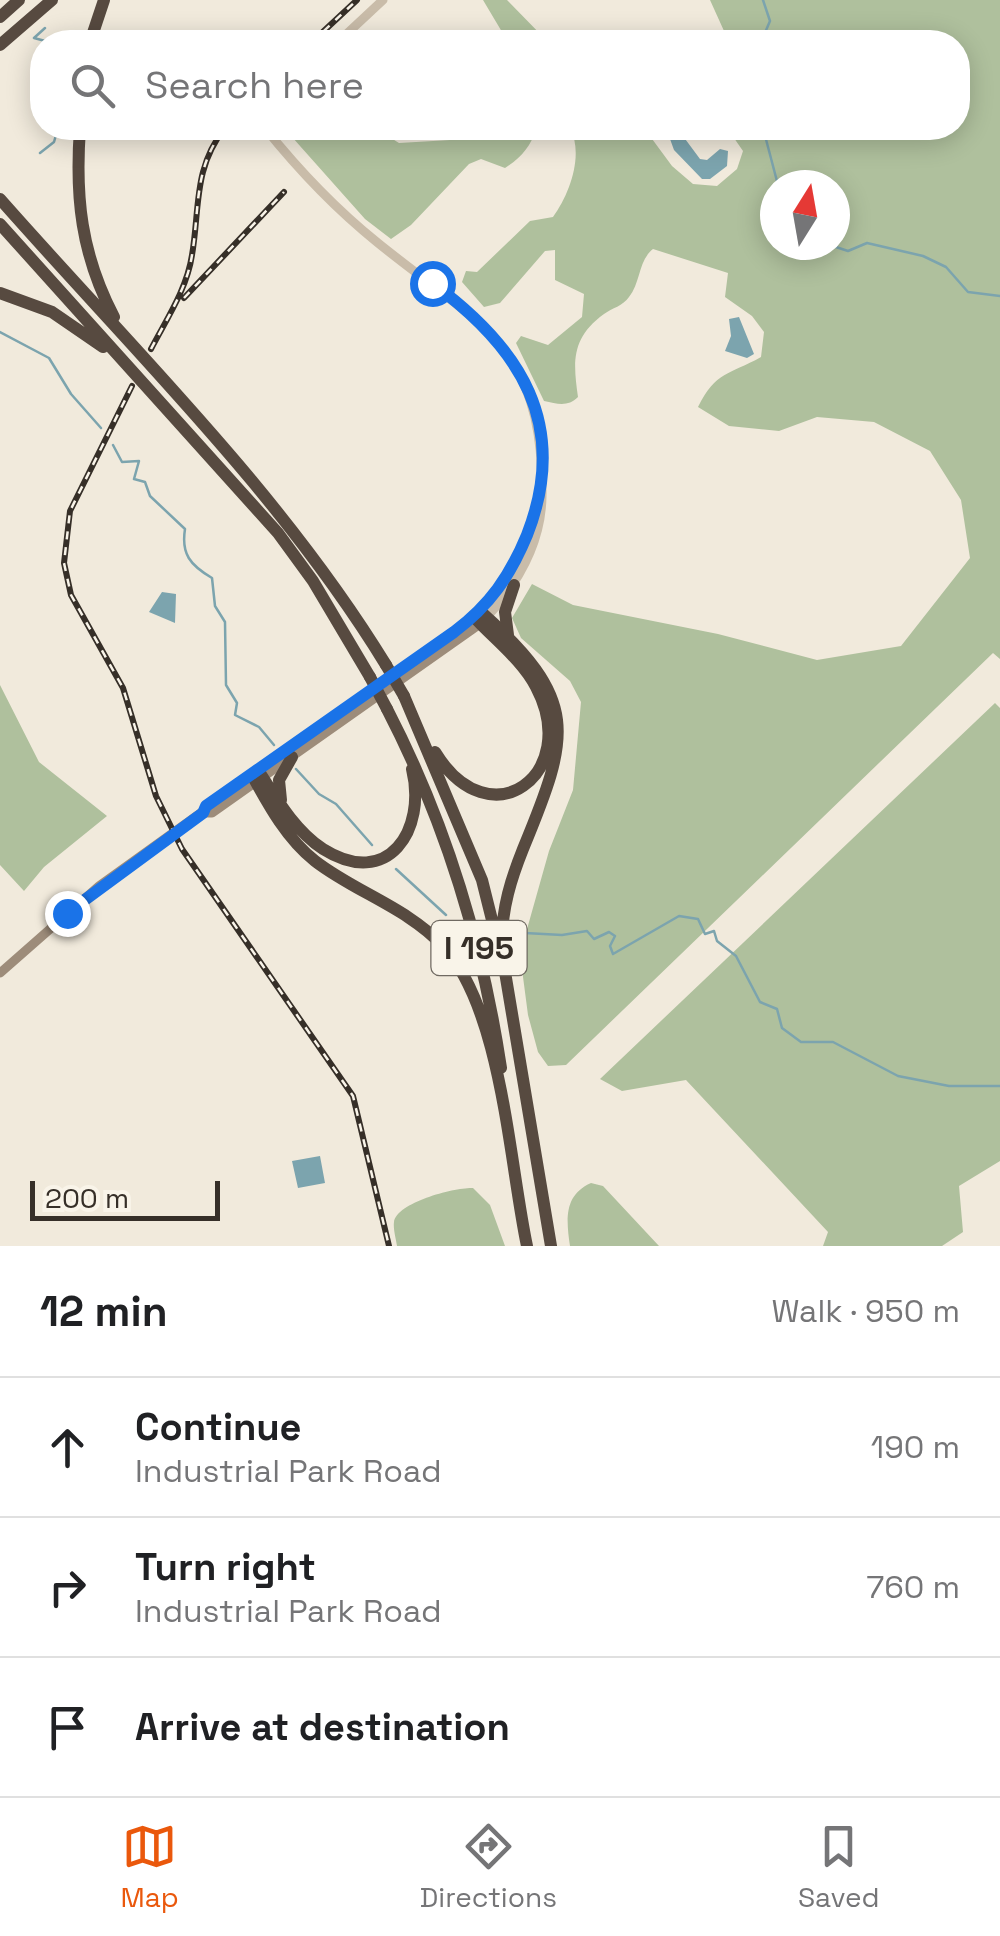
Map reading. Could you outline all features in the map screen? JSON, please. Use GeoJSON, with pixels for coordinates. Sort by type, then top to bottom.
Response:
{"type":"FeatureCollection","features":[{"type":"Feature","properties":{"kind":"highway"},"geometry":{"type":"LineString","coordinates":[[0,6],[7,0]]}},
{"type":"Feature","properties":{"kind":"highway"},"geometry":{"type":"LineString","coordinates":[[0,17],[19,0]]}},
{"type":"Feature","properties":{"kind":"highway"},"geometry":{"type":"LineString","coordinates":[[0,46],[52,0]]}},
{"type":"Feature","properties":{"kind":"highway"},"geometry":{"type":"LineString","coordinates":[[94,30],[104,0]]}},
{"type":"Feature","properties":{"kind":"highway"},"geometry":{"type":"LineString","coordinates":[[79,140],[76,184],[82,236],[104,298],[132,344]]}},
{"type":"Feature","properties":{"kind":"highway"},"geometry":{"type":"LineString","coordinates":[[0,199],[132,344]]}},
{"type":"Feature","properties":{"kind":"highway"},"geometry":{"type":"LineString","coordinates":[[0,224],[152,394]]}},
{"type":"Feature","properties":{"kind":"highway"},"geometry":{"type":"LineString","coordinates":[[0,293],[52,312],[83,332],[152,394]]}},
{"type":"Feature","properties":{"kind":"highway","name":"I 195"},"geometry":{"type":"LineString","coordinates":[[132,344],[311,554],[404,696],[482,880],[505,972],[551,1246]]}},
{"type":"Feature","properties":{"kind":"highway","name":"I 195"},"geometry":{"type":"LineString","coordinates":[[152,394],[278,533],[313,582],[407,747],[449,848],[480,948],[502,1074],[510,1160],[528,1246]]}},
{"type":"Feature","properties":{"kind":"highway"},"geometry":{"type":"LineString","coordinates":[[505,972],[502,924],[508,892],[553,775],[560,744],[549,688],[515,645],[504,624],[514,585]]}},
{"type":"Feature","properties":{"kind":"highway"},"geometry":{"type":"LineString","coordinates":[[480,618],[515,645]]}},
{"type":"Feature","properties":{"kind":"highway"},"geometry":{"type":"LineString","coordinates":[[404,696],[437,755],[461,783],[480,793],[505,795],[534,778],[549,745],[544,706],[531,679],[480,618]]}},
{"type":"Feature","properties":{"kind":"highway"},"geometry":{"type":"LineString","coordinates":[[257,777],[309,838],[338,856],[368,862],[391,854],[409,833],[416,812],[407,747]]}},
{"type":"Feature","properties":{"kind":"highway"},"geometry":{"type":"LineString","coordinates":[[286,811],[278,780],[292,757]]}},
{"type":"Feature","properties":{"kind":"highway"},"geometry":{"type":"LineString","coordinates":[[257,777],[305,853],[418,924],[458,965],[485,1025],[510,1160]]}},
{"type":"Feature","properties":{"kind":"main road"},"geometry":{"type":"LineString","coordinates":[[0,973],[99,886],[203,813],[206,806],[292,757],[480,618]]}},
{"type":"Feature","properties":{"kind":"main road"},"geometry":{"type":"LineString","coordinates":[[257,777],[480,618]]}},
{"type":"Feature","properties":{"kind":"street"},"geometry":{"type":"LineString","coordinates":[[351,30],[383,0]]}},
{"type":"Feature","properties":{"kind":"street"},"geometry":{"type":"LineString","coordinates":[[276,140],[350,218],[466,309],[502,344],[521,376],[538,422],[541,500],[536,538],[514,585],[480,618]]}},
{"type":"Feature","properties":{"kind":"street"},"geometry":{"type":"LineString","coordinates":[[480,618],[513,569],[541,500]]}},
{"type":"Feature","properties":{"kind":"green space"},"geometry":{"type":"Polygon","coordinates":[[[483,0],[507,0],[536,30],[501,30],[483,0]]]}},
{"type":"Feature","properties":{"kind":"green space"},"geometry":{"type":"Polygon","coordinates":[[[710,0],[1000,0],[1000,659],[993,653],[566,1065],[548,1066],[538,1052],[528,1015],[520,954],[549,851],[573,790],[581,702],[570,681],[521,638],[512,618],[532,584],[573,605],[718,634],[817,660],[901,646],[970,558],[961,500],[930,451],[874,422],[817,417],[779,431],[729,426],[698,407],[717,380],[761,357],[764,332],[752,316],[725,297],[728,273],[653,249],[627,300],[585,332],[575,362],[578,397],[562,404],[544,401],[516,343],[521,336],[548,345],[582,317],[584,294],[555,280],[555,250],[545,251],[500,303],[484,307],[462,282],[466,271],[477,272],[530,221],[553,217],[573,174],[574,140],[653,140],[672,166],[693,184],[717,186],[737,169],[743,151],[735,140],[970,140],[970,30],[724,30],[710,0]]]}},
{"type":"Feature","properties":{"kind":"green space"},"geometry":{"type":"Polygon","coordinates":[[[295,140],[531,140],[505,168],[481,159],[469,164],[411,225],[391,239],[365,219],[295,140]]]}},
{"type":"Feature","properties":{"kind":"green space"},"geometry":{"type":"Polygon","coordinates":[[[0,685],[39,762],[107,816],[44,867],[24,891],[0,865],[0,685]]]}},
{"type":"Feature","properties":{"kind":"green space"},"geometry":{"type":"Polygon","coordinates":[[[995,703],[1000,708],[1000,1161],[959,1186],[963,1232],[942,1246],[823,1246],[828,1232],[686,1080],[622,1091],[600,1079],[995,703]]]}},
{"type":"Feature","properties":{"kind":"green space"},"geometry":{"type":"Polygon","coordinates":[[[591,1183],[603,1186],[659,1246],[570,1246],[571,1201],[591,1183]]]}},
{"type":"Feature","properties":{"kind":"green space"},"geometry":{"type":"Polygon","coordinates":[[[473,1188],[490,1205],[505,1246],[397,1246],[394,1222],[405,1208],[441,1193],[473,1188]]]}},
{"type":"Feature","properties":{"kind":"water"},"geometry":{"type":"Polygon","coordinates":[[[670,140],[686,140],[700,159],[707,160],[720,149],[728,151],[727,166],[710,179],[702,179],[674,150],[670,140]]]}},
{"type":"Feature","properties":{"kind":"water"},"geometry":{"type":"Polygon","coordinates":[[[739,317],[754,354],[747,358],[725,351],[731,336],[729,319],[739,317]]]}},
{"type":"Feature","properties":{"kind":"water"},"geometry":{"type":"Polygon","coordinates":[[[162,592],[176,594],[175,623],[149,612],[162,592]]]}},
{"type":"Feature","properties":{"kind":"water"},"geometry":{"type":"Polygon","coordinates":[[[320,1156],[325,1183],[298,1188],[292,1161],[320,1156]]]}},
{"type":"Feature","properties":{"kind":"waterway"},"geometry":{"type":"LineString","coordinates":[[763,0],[770,21],[766,30]]}},
{"type":"Feature","properties":{"kind":"waterway"},"geometry":{"type":"LineString","coordinates":[[40,153],[55,140]]}},
{"type":"Feature","properties":{"kind":"waterway"},"geometry":{"type":"LineString","coordinates":[[766,140],[774,170]]}},
{"type":"Feature","properties":{"kind":"waterway"},"geometry":{"type":"LineString","coordinates":[[850,250],[867,243],[923,256],[946,267],[968,292],[1000,296]]}},
{"type":"Feature","properties":{"kind":"waterway"},"geometry":{"type":"LineString","coordinates":[[0,332],[49,358],[71,394],[101,428]]}},
{"type":"Feature","properties":{"kind":"waterway"},"geometry":{"type":"LineString","coordinates":[[113,445],[122,462],[139,461],[134,479],[145,482],[150,496],[185,529],[184,545],[189,558],[212,578],[215,606],[225,622],[226,685],[237,703],[235,715],[259,727],[274,745]]}},
{"type":"Feature","properties":{"kind":"waterway"},"geometry":{"type":"LineString","coordinates":[[296,769],[319,794],[336,804],[372,845]]}},
{"type":"Feature","properties":{"kind":"waterway"},"geometry":{"type":"LineString","coordinates":[[396,869],[446,915]]}},
{"type":"Feature","properties":{"kind":"waterway"},"geometry":{"type":"LineString","coordinates":[[525,933],[562,935],[587,931],[594,939],[609,932],[615,936],[610,946],[613,954],[679,916],[698,919],[705,934],[714,931],[717,941],[736,956],[760,1002],[777,1009],[782,1028],[801,1042],[833,1042],[898,1076],[949,1086],[1000,1086]]}},
{"type":"Feature","properties":{"kind":"railway"},"geometry":{"type":"LineString","coordinates":[[325,30],[357,0]]}},
{"type":"Feature","properties":{"kind":"railway"},"geometry":{"type":"LineString","coordinates":[[151,349],[186,280],[203,173],[217,140]]}},
{"type":"Feature","properties":{"kind":"railway"},"geometry":{"type":"LineString","coordinates":[[184,298],[284,192]]}},
{"type":"Feature","properties":{"kind":"railway"},"geometry":{"type":"LineString","coordinates":[[132,386],[70,511],[64,563],[71,595],[123,688],[156,796],[182,849],[353,1096],[389,1246]]}},
{"type":"Feature","properties":{"kind":"route"},"geometry":{"type":"LineString","coordinates":[[67,913],[203,813],[206,806],[454,632],[480,611],[513,569],[541,500],[544,480],[538,422],[521,376],[502,344],[432,283]]}}]}
